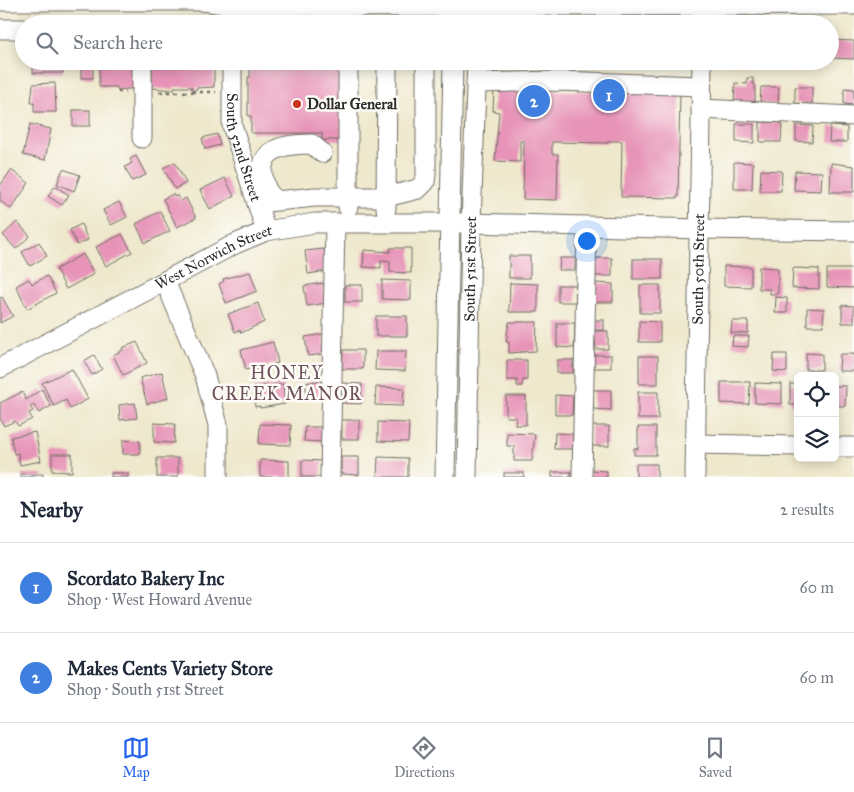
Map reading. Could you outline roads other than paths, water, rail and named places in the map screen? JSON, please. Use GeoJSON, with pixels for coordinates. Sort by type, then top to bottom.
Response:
{"type":"FeatureCollection","features":[{"type":"Feature","properties":{"kind":"street"},"geometry":{"type":"LineString","coordinates":[[0,1],[231,2],[388,15],[570,3],[704,10],[854,5]]}},
{"type":"Feature","properties":{"kind":"street"},"geometry":{"type":"LineString","coordinates":[[231,2],[231,15]]}},
{"type":"Feature","properties":{"kind":"street"},"geometry":{"type":"LineString","coordinates":[[0,29],[15,29]]}},
{"type":"Feature","properties":{"kind":"street"},"geometry":{"type":"LineString","coordinates":[[142,70],[142,138]]}},
{"type":"Feature","properties":{"kind":"street","name":"South 52nd Street"},"geometry":{"type":"LineString","coordinates":[[232,70],[232,125],[255,167],[258,203],[266,231]]}},
{"type":"Feature","properties":{"kind":"street"},"geometry":{"type":"LineString","coordinates":[[330,477],[342,222],[348,196],[348,70]]}},
{"type":"Feature","properties":{"kind":"street"},"geometry":{"type":"LineString","coordinates":[[386,222],[387,70]]}},
{"type":"Feature","properties":{"kind":"street"},"geometry":{"type":"LineString","coordinates":[[258,203],[348,196],[386,197],[410,193],[425,182],[426,70]]}},
{"type":"Feature","properties":{"kind":"street","name":"South 51st Street"},"geometry":{"type":"LineString","coordinates":[[444,477],[449,70]]}},
{"type":"Feature","properties":{"kind":"street","name":"South 51st Street"},"geometry":{"type":"LineString","coordinates":[[467,477],[471,223],[477,70]]}},
{"type":"Feature","properties":{"kind":"street","name":"South 50th Street"},"geometry":{"type":"LineString","coordinates":[[695,477],[701,70]]}},
{"type":"Feature","properties":{"kind":"street"},"geometry":{"type":"LineString","coordinates":[[476,83],[558,81],[700,86]]}},
{"type":"Feature","properties":{"kind":"street"},"geometry":{"type":"LineString","coordinates":[[700,109],[854,116]]}},
{"type":"Feature","properties":{"kind":"street"},"geometry":{"type":"LineString","coordinates":[[255,167],[293,152],[348,153]]}},
{"type":"Feature","properties":{"kind":"street"},"geometry":{"type":"LineString","coordinates":[[255,167],[262,171],[270,196],[278,200]]}},
{"type":"Feature","properties":{"kind":"street","name":"West Norwich Street"},"geometry":{"type":"LineString","coordinates":[[0,368],[235,244],[266,231],[315,223],[448,222],[587,227],[854,231]]}},
{"type":"Feature","properties":{"kind":"street"},"geometry":{"type":"LineString","coordinates":[[582,477],[587,227]]}},
{"type":"Feature","properties":{"kind":"street"},"geometry":{"type":"LineString","coordinates":[[165,282],[205,376],[218,425],[218,477]]}},
{"type":"Feature","properties":{"kind":"street"},"geometry":{"type":"LineString","coordinates":[[696,444],[794,446]]}},
{"type":"Feature","properties":{"kind":"street"},"geometry":{"type":"LineString","coordinates":[[839,447],[854,447]]}},
{"type":"Feature","properties":{"kind":"place","name":"Scordato Bakery Inc"},"geometry":{"type":"Point","coordinates":[609,95]}},
{"type":"Feature","properties":{"kind":"place","name":"Makes Cents Variety Store"},"geometry":{"type":"Point","coordinates":[534,101]}},
{"type":"Feature","properties":{"kind":"place","name":"Dollar General"},"geometry":{"type":"Point","coordinates":[297,104]}},
{"type":"Feature","properties":{"kind":"district","name":"HONEY CREEK MANOR"},"geometry":{"type":"Point","coordinates":[287,383]}}]}
